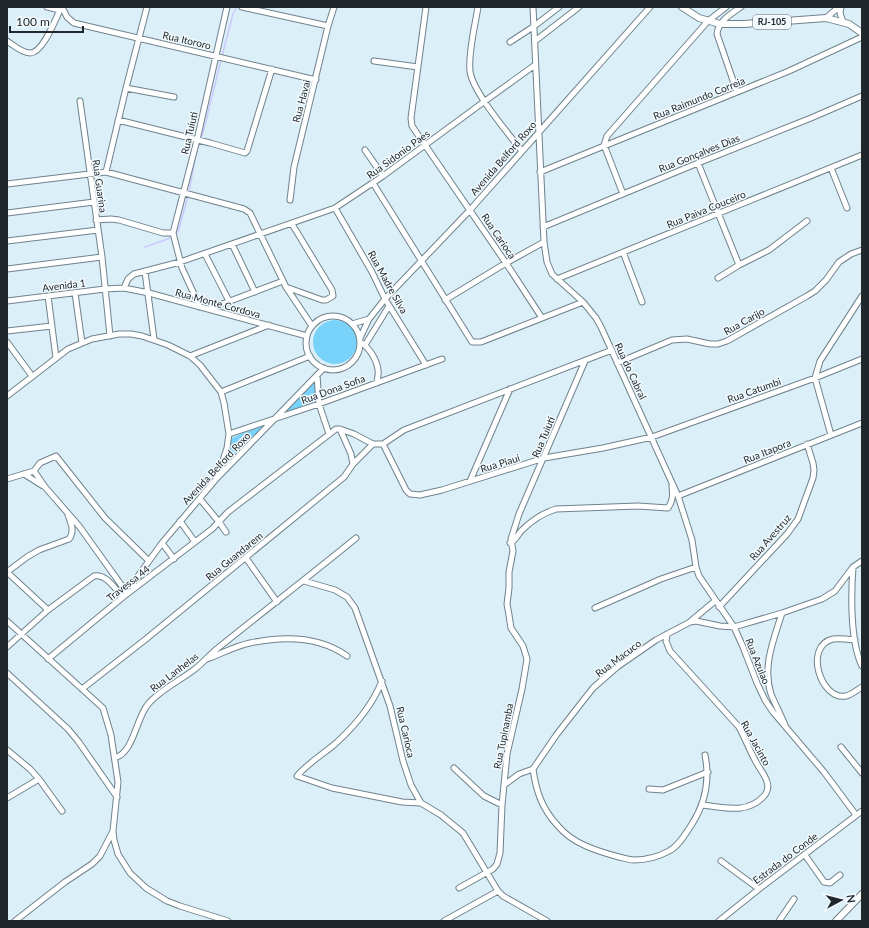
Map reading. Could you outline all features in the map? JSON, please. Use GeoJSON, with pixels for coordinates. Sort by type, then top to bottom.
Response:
{"type":"FeatureCollection","features":[{"type":"Feature","properties":{"kind":"main road","name":"RJ-105"},"geometry":{"type":"LineString","coordinates":[[682,7],[699,18],[720,24],[744,24],[826,18],[843,22],[855,27],[862,33]]}},
{"type":"Feature","properties":{"kind":"main road"},"geometry":{"type":"LineString","coordinates":[[836,921],[862,894]]}},
{"type":"Feature","properties":{"kind":"street"},"geometry":{"type":"LineString","coordinates":[[7,41],[24,52],[30,53],[39,49],[44,43],[61,8],[47,7]]}},
{"type":"Feature","properties":{"kind":"street"},"geometry":{"type":"LineString","coordinates":[[106,172],[147,7]]}},
{"type":"Feature","properties":{"kind":"street","name":"Rua Tuiuti"},"geometry":{"type":"LineString","coordinates":[[200,307],[180,262],[173,236],[200,140],[219,56],[227,7]]}},
{"type":"Feature","properties":{"kind":"street"},"geometry":{"type":"LineString","coordinates":[[242,7],[328,26]]}},
{"type":"Feature","properties":{"kind":"street","name":"Rua Havai"},"geometry":{"type":"LineString","coordinates":[[290,200],[294,167],[328,26],[334,7]]}},
{"type":"Feature","properties":{"kind":"street"},"geometry":{"type":"LineString","coordinates":[[374,61],[418,67],[426,7]]}},
{"type":"Feature","properties":{"kind":"street"},"geometry":{"type":"LineString","coordinates":[[478,7],[470,60],[470,71],[473,83],[484,101],[521,150]]}},
{"type":"Feature","properties":{"kind":"street"},"geometry":{"type":"LineString","coordinates":[[445,300],[544,242],[535,42],[532,7]]}},
{"type":"Feature","properties":{"kind":"street"},"geometry":{"type":"LineString","coordinates":[[510,42],[534,27],[559,7]]}},
{"type":"Feature","properties":{"kind":"street"},"geometry":{"type":"LineString","coordinates":[[535,42],[579,7]]}},
{"type":"Feature","properties":{"kind":"street","name":"Avenida Belford Roxo"},"geometry":{"type":"LineString","coordinates":[[133,589],[133,583],[162,543],[217,478],[324,368],[339,369],[352,361],[357,355],[369,319],[385,299],[420,260],[470,210],[521,150],[650,7]]}},
{"type":"Feature","properties":{"kind":"street"},"geometry":{"type":"LineString","coordinates":[[622,194],[604,145],[607,136],[708,21],[726,7]]}},
{"type":"Feature","properties":{"kind":"street"},"geometry":{"type":"LineString","coordinates":[[737,92],[718,40],[718,28],[720,24],[741,7]]}},
{"type":"Feature","properties":{"kind":"street"},"geometry":{"type":"LineString","coordinates":[[826,18],[840,7]]}},
{"type":"Feature","properties":{"kind":"street"},"geometry":{"type":"LineString","coordinates":[[840,7],[843,22]]}},
{"type":"Feature","properties":{"kind":"street","name":"Rua Itororo"},"geometry":{"type":"LineString","coordinates":[[61,8],[67,17],[74,23],[139,37],[316,80]]}},
{"type":"Feature","properties":{"kind":"street","name":"Rua Raimundo Correia"},"geometry":{"type":"LineString","coordinates":[[540,172],[789,71],[862,37]]}},
{"type":"Feature","properties":{"kind":"street","name":"Rua Sidonio Paes"},"geometry":{"type":"LineString","coordinates":[[124,288],[131,276],[204,254],[335,208],[425,146],[484,101],[535,65]]}},
{"type":"Feature","properties":{"kind":"street","name":"Rua Carioca"},"geometry":{"type":"LineString","coordinates":[[418,67],[411,118],[412,126],[542,318]]}},
{"type":"Feature","properties":{"kind":"street"},"geometry":{"type":"LineString","coordinates":[[118,120],[200,140],[245,153],[247,151],[272,69]]}},
{"type":"Feature","properties":{"kind":"street"},"geometry":{"type":"LineString","coordinates":[[126,88],[174,97]]}},
{"type":"Feature","properties":{"kind":"street","name":"Rua Gonçalves Dias"},"geometry":{"type":"LineString","coordinates":[[543,227],[812,118],[862,96]]}},
{"type":"Feature","properties":{"kind":"street","name":"Rua Guarina"},"geometry":{"type":"LineString","coordinates":[[80,101],[96,220],[111,218],[173,236]]}},
{"type":"Feature","properties":{"kind":"street"},"geometry":{"type":"LineString","coordinates":[[365,150],[383,176]]}},
{"type":"Feature","properties":{"kind":"street","name":"Rua Paiva Couceiro"},"geometry":{"type":"LineString","coordinates":[[557,279],[862,155]]}},
{"type":"Feature","properties":{"kind":"street"},"geometry":{"type":"LineString","coordinates":[[698,163],[739,265]]}},
{"type":"Feature","properties":{"kind":"street"},"geometry":{"type":"LineString","coordinates":[[831,168],[847,208]]}},
{"type":"Feature","properties":{"kind":"street"},"geometry":{"type":"LineString","coordinates":[[7,184],[106,172],[247,210],[250,213],[286,287],[312,326]]}},
{"type":"Feature","properties":{"kind":"street"},"geometry":{"type":"LineString","coordinates":[[373,183],[471,342],[481,342],[583,302]]}},
{"type":"Feature","properties":{"kind":"street"},"geometry":{"type":"LineString","coordinates":[[7,213],[94,202]]}},
{"type":"Feature","properties":{"kind":"street","name":"Rua Madre Silva"},"geometry":{"type":"LineString","coordinates":[[335,208],[372,272],[389,306],[426,365]]}},
{"type":"Feature","properties":{"kind":"street"},"geometry":{"type":"LineString","coordinates":[[96,220],[102,257],[110,336]]}},
{"type":"Feature","properties":{"kind":"street"},"geometry":{"type":"LineString","coordinates":[[718,278],[739,265],[769,250],[807,221]]}},
{"type":"Feature","properties":{"kind":"street"},"geometry":{"type":"LineString","coordinates":[[286,287],[322,300],[326,300],[333,296],[332,290],[292,224]]}},
{"type":"Feature","properties":{"kind":"street"},"geometry":{"type":"LineString","coordinates":[[7,241],[98,230]]}},
{"type":"Feature","properties":{"kind":"street","name":"Rua do Cabral"},"geometry":{"type":"LineString","coordinates":[[544,242],[549,267],[557,279],[583,302],[596,318],[678,496]]}},
{"type":"Feature","properties":{"kind":"street"},"geometry":{"type":"LineString","coordinates":[[232,244],[255,292]]}},
{"type":"Feature","properties":{"kind":"street","name":"Rua Carijo"},"geometry":{"type":"LineString","coordinates":[[617,363],[672,340],[687,339],[710,344],[718,344],[733,339],[807,296],[820,287],[839,262],[851,254],[862,250]]}},
{"type":"Feature","properties":{"kind":"street"},"geometry":{"type":"LineString","coordinates":[[623,252],[642,302]]}},
{"type":"Feature","properties":{"kind":"street"},"geometry":{"type":"LineString","coordinates":[[204,254],[229,301]]}},
{"type":"Feature","properties":{"kind":"street"},"geometry":{"type":"LineString","coordinates":[[7,269],[102,257]]}},
{"type":"Feature","properties":{"kind":"street"},"geometry":{"type":"LineString","coordinates":[[145,272],[149,293],[154,340]]}},
{"type":"Feature","properties":{"kind":"street"},"geometry":{"type":"LineString","coordinates":[[208,309],[283,281]]}},
{"type":"Feature","properties":{"kind":"street","name":"Avenida 1"},"geometry":{"type":"LineString","coordinates":[[7,301],[105,288],[124,288]]}},
{"type":"Feature","properties":{"kind":"street","name":"Rua Monte Cordova"},"geometry":{"type":"LineString","coordinates":[[124,288],[149,293],[307,336]]}},
{"type":"Feature","properties":{"kind":"street"},"geometry":{"type":"LineString","coordinates":[[75,293],[82,343]]}},
{"type":"Feature","properties":{"kind":"street"},"geometry":{"type":"LineString","coordinates":[[48,296],[56,358]]}},
{"type":"Feature","properties":{"kind":"street"},"geometry":{"type":"LineString","coordinates":[[831,435],[815,378],[820,361],[862,296]]}},
{"type":"Feature","properties":{"kind":"street"},"geometry":{"type":"LineString","coordinates":[[362,342],[389,306]]}},
{"type":"Feature","properties":{"kind":"street"},"geometry":{"type":"LineString","coordinates":[[324,368],[316,363],[310,356],[307,350],[307,336],[312,326],[324,318],[331,316],[346,319],[352,324],[376,362],[378,369],[376,383]]}},
{"type":"Feature","properties":{"kind":"street"},"geometry":{"type":"LineString","coordinates":[[352,324],[369,319]]}},
{"type":"Feature","properties":{"kind":"street"},"geometry":{"type":"LineString","coordinates":[[190,356],[269,325]]}},
{"type":"Feature","properties":{"kind":"street"},"geometry":{"type":"LineString","coordinates":[[7,331],[52,326]]}},
{"type":"Feature","properties":{"kind":"street"},"geometry":{"type":"LineString","coordinates":[[8,394],[56,358],[74,346],[82,343],[110,336],[132,334],[154,340],[177,349],[190,356],[208,373],[221,392],[229,434],[227,448],[217,478]]}},
{"type":"Feature","properties":{"kind":"street"},"geometry":{"type":"LineString","coordinates":[[7,342],[32,376]]}},
{"type":"Feature","properties":{"kind":"street"},"geometry":{"type":"LineString","coordinates":[[317,375],[319,404],[329,434],[340,428],[373,444],[383,444],[404,430],[612,350]]}},
{"type":"Feature","properties":{"kind":"street"},"geometry":{"type":"LineString","coordinates":[[221,392],[310,356]]}},
{"type":"Feature","properties":{"kind":"street","name":"Rua Dona Sofia"},"geometry":{"type":"LineString","coordinates":[[229,434],[319,404],[442,359]]}},
{"type":"Feature","properties":{"kind":"street","name":"Rua Catumbi"},"geometry":{"type":"LineString","coordinates":[[652,437],[815,378],[862,359]]}},
{"type":"Feature","properties":{"kind":"street","name":"Rua Tuiuti"},"geometry":{"type":"LineString","coordinates":[[510,628],[507,604],[509,572],[513,551],[510,543],[512,533],[585,361]]}},
{"type":"Feature","properties":{"kind":"street"},"geometry":{"type":"LineString","coordinates":[[470,482],[510,389]]}},
{"type":"Feature","properties":{"kind":"street","name":"Rua Itapora"},"geometry":{"type":"LineString","coordinates":[[678,496],[862,423]]}},
{"type":"Feature","properties":{"kind":"street"},"geometry":{"type":"LineString","coordinates":[[340,428],[351,454],[353,464]]}},
{"type":"Feature","properties":{"kind":"street","name":"Travessa 44"},"geometry":{"type":"LineString","coordinates":[[48,659],[125,595],[212,529],[228,512],[329,434]]}},
{"type":"Feature","properties":{"kind":"street","name":"Rua Piaui"},"geometry":{"type":"LineString","coordinates":[[383,444],[406,490],[410,494],[420,496],[470,482],[544,458],[603,448],[652,437]]}},
{"type":"Feature","properties":{"kind":"street"},"geometry":{"type":"LineString","coordinates":[[353,464],[373,444]]}},
{"type":"Feature","properties":{"kind":"street","name":"Rua Avestruz"},"geometry":{"type":"LineString","coordinates":[[719,606],[787,534],[798,520],[813,478],[814,470],[807,444]]}},
{"type":"Feature","properties":{"kind":"street"},"geometry":{"type":"LineString","coordinates":[[7,479],[34,471],[40,463],[56,456],[105,518],[149,561]]}},
{"type":"Feature","properties":{"kind":"street","name":"Rua Guandarem"},"geometry":{"type":"LineString","coordinates":[[82,689],[336,484],[350,470],[353,464]]}},
{"type":"Feature","properties":{"kind":"street"},"geometry":{"type":"LineString","coordinates":[[34,471],[45,487],[79,526],[125,595]]}},
{"type":"Feature","properties":{"kind":"street"},"geometry":{"type":"LineString","coordinates":[[24,474],[45,487]]}},
{"type":"Feature","properties":{"kind":"street"},"geometry":{"type":"LineString","coordinates":[[510,543],[515,540],[532,522],[556,509],[630,506],[668,508],[672,502],[672,481]]}},
{"type":"Feature","properties":{"kind":"street","name":"Rua Azulao"},"geometry":{"type":"LineString","coordinates":[[678,496],[692,540],[696,568],[703,583],[734,627],[765,700],[778,720],[824,772],[856,815]]}},
{"type":"Feature","properties":{"kind":"street"},"geometry":{"type":"LineString","coordinates":[[200,499],[226,532]]}},
{"type":"Feature","properties":{"kind":"street"},"geometry":{"type":"LineString","coordinates":[[48,610],[7,572],[18,562],[39,550],[69,539],[73,532],[67,513]]}},
{"type":"Feature","properties":{"kind":"street"},"geometry":{"type":"LineString","coordinates":[[180,520],[195,542]]}},
{"type":"Feature","properties":{"kind":"street","name":"Rua Lanhelas"},"geometry":{"type":"LineString","coordinates":[[115,758],[124,754],[129,746],[143,711],[152,700],[166,688],[196,668],[216,649],[304,581],[356,538]]}},
{"type":"Feature","properties":{"kind":"street"},"geometry":{"type":"LineString","coordinates":[[162,543],[174,559]]}},
{"type":"Feature","properties":{"kind":"street"},"geometry":{"type":"LineString","coordinates":[[246,558],[277,602]]}},
{"type":"Feature","properties":{"kind":"street"},"geometry":{"type":"LineString","coordinates":[[690,622],[696,621],[734,627],[782,613],[822,599],[829,596],[840,586],[843,578],[853,567],[862,561]]}},
{"type":"Feature","properties":{"kind":"street"},"geometry":{"type":"LineString","coordinates":[[853,567],[852,591],[854,640],[862,666]]}},
{"type":"Feature","properties":{"kind":"street"},"geometry":{"type":"LineString","coordinates":[[595,608],[661,579],[696,568]]}},
{"type":"Feature","properties":{"kind":"street"},"geometry":{"type":"LineString","coordinates":[[7,648],[48,610],[94,576],[98,575],[105,578],[125,595]]}},
{"type":"Feature","properties":{"kind":"street","name":"Rua Carioca"},"geometry":{"type":"LineString","coordinates":[[304,581],[335,590],[347,597],[355,608],[382,681],[392,714],[406,773],[411,785],[421,803],[441,815],[463,834],[488,872],[498,891]]}},
{"type":"Feature","properties":{"kind":"street","name":"Rua Macuco"},"geometry":{"type":"LineString","coordinates":[[533,769],[557,734],[593,688],[617,667],[656,640],[690,622],[715,601]]}},
{"type":"Feature","properties":{"kind":"street"},"geometry":{"type":"LineString","coordinates":[[782,613],[775,633],[768,668],[771,693],[787,730]]}},
{"type":"Feature","properties":{"kind":"street"},"geometry":{"type":"LineString","coordinates":[[7,621],[103,708],[109,724],[118,782],[113,831],[118,854],[130,873],[155,894],[180,906],[228,921]]}},
{"type":"Feature","properties":{"kind":"street","name":"Rua Tupinamba"},"geometry":{"type":"LineString","coordinates":[[488,872],[497,864],[500,853],[502,805],[507,754],[523,684],[527,659],[523,646],[510,628]]}},
{"type":"Feature","properties":{"kind":"street","name":"Rua Jacinto"},"geometry":{"type":"LineString","coordinates":[[667,634],[666,641],[670,651],[739,727],[754,759],[768,782],[766,794],[749,807],[731,808],[703,804]]}},
{"type":"Feature","properties":{"kind":"street"},"geometry":{"type":"LineString","coordinates":[[207,659],[249,643],[292,639],[309,640],[320,643],[347,656]]}},
{"type":"Feature","properties":{"kind":"street"},"geometry":{"type":"LineString","coordinates":[[854,640],[834,639],[823,644],[817,653],[819,674],[827,689],[839,696],[846,696],[862,688]]}},
{"type":"Feature","properties":{"kind":"street"},"geometry":{"type":"LineString","coordinates":[[7,673],[58,719],[73,735],[107,780],[117,797]]}},
{"type":"Feature","properties":{"kind":"street"},"geometry":{"type":"LineString","coordinates":[[382,681],[367,710],[354,725],[334,745],[311,762],[297,776],[332,788],[402,802],[421,803]]}},
{"type":"Feature","properties":{"kind":"street"},"geometry":{"type":"LineString","coordinates":[[842,747],[862,773]]}},
{"type":"Feature","properties":{"kind":"street"},"geometry":{"type":"LineString","coordinates":[[7,750],[30,769],[39,779],[62,812]]}},
{"type":"Feature","properties":{"kind":"street"},"geometry":{"type":"LineString","coordinates":[[504,785],[519,774],[533,769],[539,798],[557,826],[569,837],[580,844],[605,853],[632,860],[644,859],[670,851],[689,830],[703,804],[707,786],[708,772],[705,754]]}},
{"type":"Feature","properties":{"kind":"street"},"geometry":{"type":"LineString","coordinates":[[454,768],[484,796],[502,805]]}},
{"type":"Feature","properties":{"kind":"street"},"geometry":{"type":"LineString","coordinates":[[649,789],[663,790],[708,772]]}},
{"type":"Feature","properties":{"kind":"street"},"geometry":{"type":"LineString","coordinates":[[7,798],[39,779]]}},
{"type":"Feature","properties":{"kind":"street","name":"Estrada do Conde"},"geometry":{"type":"LineString","coordinates":[[718,921],[862,811]]}},
{"type":"Feature","properties":{"kind":"street"},"geometry":{"type":"LineString","coordinates":[[15,921],[64,882],[92,864],[100,856],[113,831]]}},
{"type":"Feature","properties":{"kind":"street"},"geometry":{"type":"LineString","coordinates":[[805,855],[824,882],[830,882],[840,875]]}},
{"type":"Feature","properties":{"kind":"street"},"geometry":{"type":"LineString","coordinates":[[721,861],[758,889]]}},
{"type":"Feature","properties":{"kind":"street"},"geometry":{"type":"LineString","coordinates":[[459,888],[488,872]]}},
{"type":"Feature","properties":{"kind":"street"},"geometry":{"type":"LineString","coordinates":[[444,921],[498,891],[508,899],[544,920]]}},
{"type":"Feature","properties":{"kind":"street"},"geometry":{"type":"LineString","coordinates":[[779,921],[794,899]]}},
{"type":"Feature","properties":{"kind":"shaded area"},"geometry":{"type":"Polygon","coordinates":[[[335,320],[347,324],[353,330],[357,342],[353,354],[347,360],[335,364],[323,360],[317,354],[313,342],[317,330],[323,324],[335,320]]]}},
{"type":"Feature","properties":{"kind":"shaded area"},"geometry":{"type":"Polygon","coordinates":[[[315,382],[317,401],[274,419],[315,382]]]}},
{"type":"Feature","properties":{"kind":"shaded area"},"geometry":{"type":"Polygon","coordinates":[[[274,419],[223,465],[232,438],[274,419]]]}},
{"type":"Feature","properties":{"kind":"waterway"},"geometry":{"type":"LineString","coordinates":[[222,56],[233,14],[237,7]]}},
{"type":"Feature","properties":{"kind":"waterway"},"geometry":{"type":"LineString","coordinates":[[189,192],[197,148],[203,133],[221,60]]}},
{"type":"Feature","properties":{"kind":"waterway"},"geometry":{"type":"LineString","coordinates":[[145,247],[168,239],[178,232],[188,196]]}}]}
